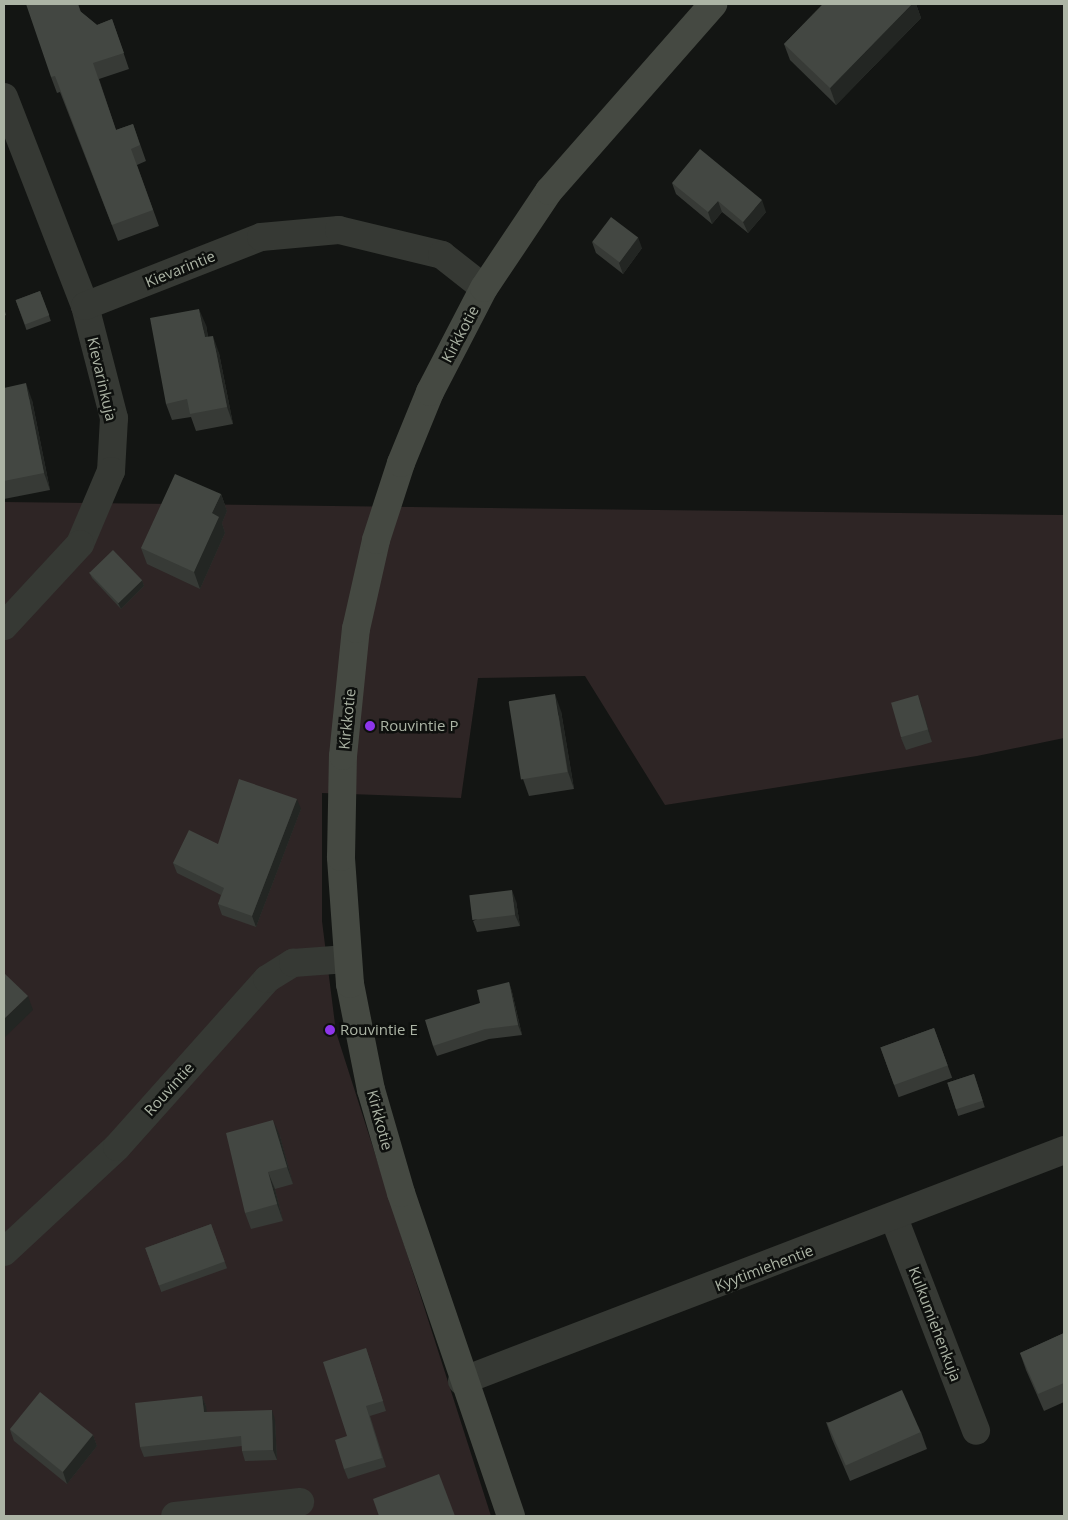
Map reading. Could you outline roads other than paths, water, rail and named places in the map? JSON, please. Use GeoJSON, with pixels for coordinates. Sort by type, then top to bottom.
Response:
{"type":"FeatureCollection","features":[{"type":"Feature","properties":{"kind":"street","name":"Kirkkotie"},"geometry":{"type":"LineString","coordinates":[[511,1516],[462,1381],[372,1090],[347,959],[341,857],[343,756],[356,629],[376,540],[400,463],[430,392],[484,288],[549,191],[713,4]]}},
{"type":"Feature","properties":{"kind":"street"},"geometry":{"type":"LineString","coordinates":[[4,97],[85,306]]}},
{"type":"Feature","properties":{"kind":"street","name":"Kievarintie"},"geometry":{"type":"LineString","coordinates":[[85,306],[261,237],[340,230],[442,255],[484,288]]}},
{"type":"Feature","properties":{"kind":"street","name":"Kievarinkuja"},"geometry":{"type":"LineString","coordinates":[[4,626],[80,544],[111,471],[114,418],[85,306]]}},
{"type":"Feature","properties":{"kind":"street","name":"Rouvintie"},"geometry":{"type":"LineString","coordinates":[[4,1252],[118,1147],[267,979],[293,963],[347,959]]}},
{"type":"Feature","properties":{"kind":"street","name":"Kyytimiehentie"},"geometry":{"type":"LineString","coordinates":[[462,1381],[894,1218],[1064,1150]]}},
{"type":"Feature","properties":{"kind":"street","name":"Kulkumiehenkuja"},"geometry":{"type":"LineString","coordinates":[[894,1218],[976,1431]]}},
{"type":"Feature","properties":{"kind":"street"},"geometry":{"type":"LineString","coordinates":[[175,1516],[300,1502]]}},
{"type":"Feature","properties":{"kind":"place","name":"Rouvintie P"},"geometry":{"type":"Point","coordinates":[370,726]}},
{"type":"Feature","properties":{"kind":"place","name":"Rouvintie E"},"geometry":{"type":"Point","coordinates":[330,1030]}}]}
